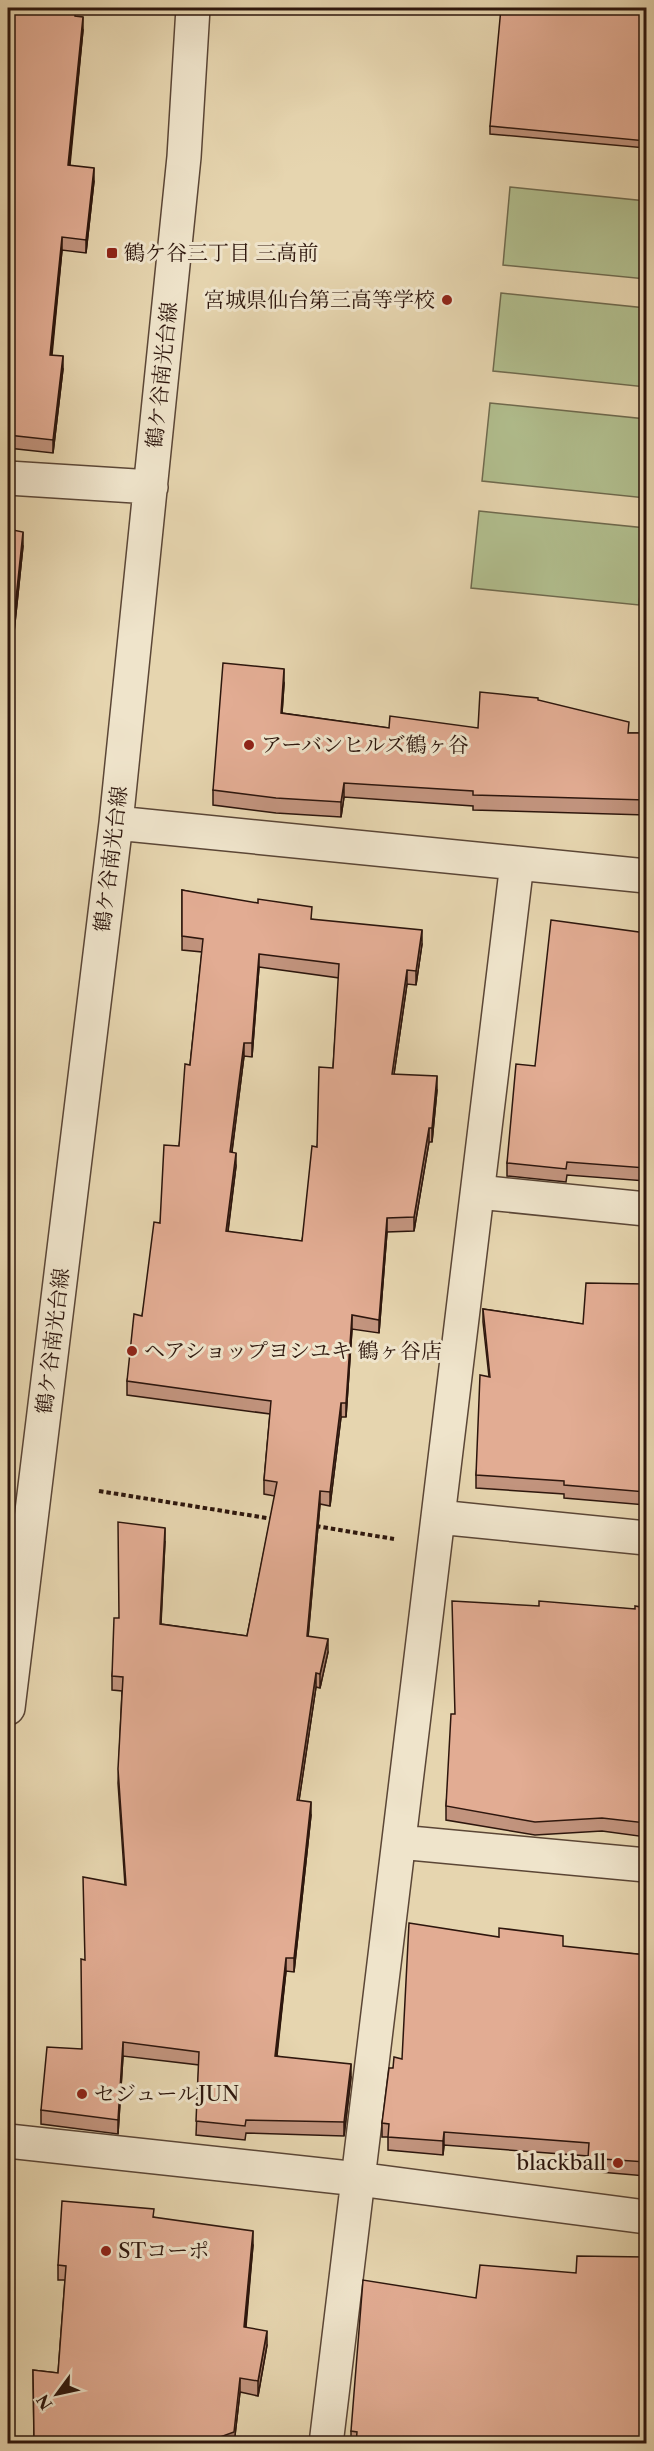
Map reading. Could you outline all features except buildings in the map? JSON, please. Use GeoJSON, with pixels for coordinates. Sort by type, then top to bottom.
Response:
{"type":"FeatureCollection","features":[{"type":"Feature","properties":{"kind":"street","name":"鶴ケ谷南光台線"},"geometry":{"type":"LineString","coordinates":[[8,1708],[116,823],[184,157],[193,8]]}},
{"type":"Feature","properties":{"kind":"street"},"geometry":{"type":"LineString","coordinates":[[8,478],[151,487]]}},
{"type":"Feature","properties":{"kind":"street"},"geometry":{"type":"LineString","coordinates":[[116,823],[646,876]]}},
{"type":"Feature","properties":{"kind":"street"},"geometry":{"type":"LineString","coordinates":[[326,2444],[517,863]]}},
{"type":"Feature","properties":{"kind":"street"},"geometry":{"type":"LineString","coordinates":[[478,1192],[646,1209]]}},
{"type":"Feature","properties":{"kind":"street"},"geometry":{"type":"LineString","coordinates":[[437,1531],[646,1538]]}},
{"type":"Feature","properties":{"kind":"street"},"geometry":{"type":"LineString","coordinates":[[399,1842],[646,1865]]}},
{"type":"Feature","properties":{"kind":"street"},"geometry":{"type":"LineString","coordinates":[[8,2141],[358,2180],[646,2217]]}},
{"type":"Feature","properties":{"kind":"path"},"geometry":{"type":"LineString","coordinates":[[99,1491],[284,1521]]}},
{"type":"Feature","properties":{"kind":"path"},"geometry":{"type":"LineString","coordinates":[[308,1525],[437,1531]]}},
{"type":"Feature","properties":{"kind":"green space"},"geometry":{"type":"Polygon","coordinates":[[[510,187],[646,201],[646,279],[503,265],[510,187]]]}},
{"type":"Feature","properties":{"kind":"green space"},"geometry":{"type":"Polygon","coordinates":[[[501,293],[646,308],[646,387],[493,371],[501,293]]]}},
{"type":"Feature","properties":{"kind":"green space"},"geometry":{"type":"Polygon","coordinates":[[[490,403],[646,419],[646,498],[482,481],[490,403]]]}},
{"type":"Feature","properties":{"kind":"green space"},"geometry":{"type":"Polygon","coordinates":[[[479,511],[646,528],[639,605],[471,588],[479,511]]]}},
{"type":"Feature","properties":{"kind":"place","name":"鶴ケ谷三丁目 三高前"},"geometry":{"type":"Point","coordinates":[112,253]}},
{"type":"Feature","properties":{"kind":"place","name":"宮城県仙台第三高等学校"},"geometry":{"type":"Point","coordinates":[447,300]}},
{"type":"Feature","properties":{"kind":"place","name":"アーバンヒルズ鶴ヶ谷"},"geometry":{"type":"Point","coordinates":[249,745]}},
{"type":"Feature","properties":{"kind":"place","name":"ヘアショップヨシユキ 鶴ヶ谷店"},"geometry":{"type":"Point","coordinates":[132,1351]}},
{"type":"Feature","properties":{"kind":"place","name":"セジュールJUN"},"geometry":{"type":"Point","coordinates":[82,2094]}},
{"type":"Feature","properties":{"kind":"place","name":"blackball"},"geometry":{"type":"Point","coordinates":[618,2163]}},
{"type":"Feature","properties":{"kind":"place","name":"STコーポ"},"geometry":{"type":"Point","coordinates":[106,2251]}}]}
